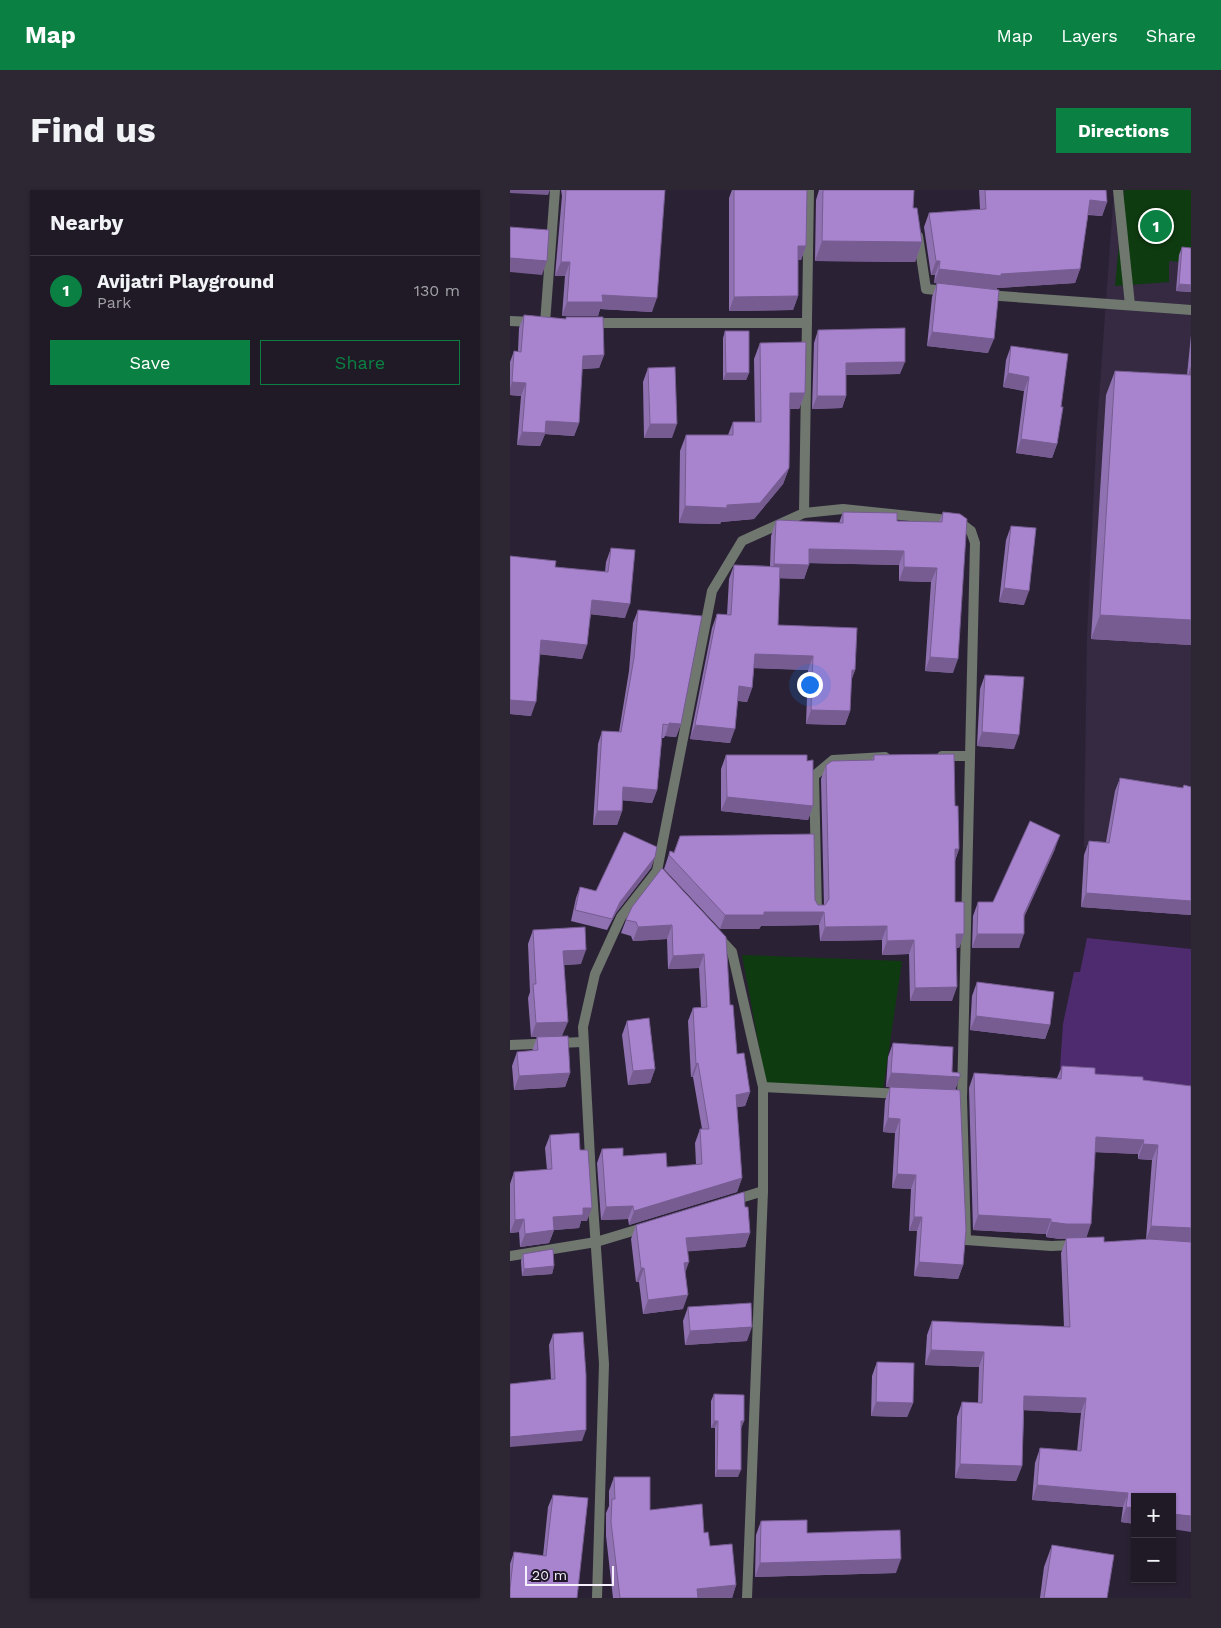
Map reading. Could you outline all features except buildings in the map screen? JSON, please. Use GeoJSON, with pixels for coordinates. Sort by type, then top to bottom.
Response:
{"type":"FeatureCollection","features":[{"type":"Feature","properties":{"kind":"street"},"geometry":{"type":"LineString","coordinates":[[510,321],[550,323],[555,190]]}},
{"type":"Feature","properties":{"kind":"street"},"geometry":{"type":"LineString","coordinates":[[804,513],[809,190]]}},
{"type":"Feature","properties":{"kind":"street"},"geometry":{"type":"LineString","coordinates":[[1118,190],[1130,306]]}},
{"type":"Feature","properties":{"kind":"street"},"geometry":{"type":"LineString","coordinates":[[916,226],[926,289],[962,293]]}},
{"type":"Feature","properties":{"kind":"street"},"geometry":{"type":"LineString","coordinates":[[980,295],[1191,310]]}},
{"type":"Feature","properties":{"kind":"street"},"geometry":{"type":"LineString","coordinates":[[584,323],[807,323]]}},
{"type":"Feature","properties":{"kind":"street"},"geometry":{"type":"LineString","coordinates":[[597,1598],[604,1364],[583,1027],[595,974],[621,917],[657,871],[712,591],[742,541],[804,513],[843,509],[958,522],[971,531],[975,543],[962,1098],[966,1240],[1051,1246],[1090,1245]]}},
{"type":"Feature","properties":{"kind":"street"},"geometry":{"type":"LineString","coordinates":[[931,756],[970,756]]}},
{"type":"Feature","properties":{"kind":"street"},"geometry":{"type":"LineString","coordinates":[[817,913],[814,776],[833,760],[893,757]]}},
{"type":"Feature","properties":{"kind":"street"},"geometry":{"type":"LineString","coordinates":[[657,871],[670,886]]}},
{"type":"Feature","properties":{"kind":"street"},"geometry":{"type":"LineString","coordinates":[[711,930],[732,952],[763,1087],[763,1191],[747,1598]]}},
{"type":"Feature","properties":{"kind":"street"},"geometry":{"type":"LineString","coordinates":[[510,1046],[583,1042]]}},
{"type":"Feature","properties":{"kind":"street"},"geometry":{"type":"LineString","coordinates":[[763,1087],[912,1095]]}},
{"type":"Feature","properties":{"kind":"street"},"geometry":{"type":"LineString","coordinates":[[942,1096],[962,1098]]}},
{"type":"Feature","properties":{"kind":"street"},"geometry":{"type":"LineString","coordinates":[[717,1205],[763,1191]]}},
{"type":"Feature","properties":{"kind":"street"},"geometry":{"type":"LineString","coordinates":[[510,1256],[596,1242],[652,1225]]}},
{"type":"Feature","properties":{"kind":"shaded area"},"geometry":{"type":"Polygon","coordinates":[[[1114,190],[1191,190],[1191,850],[1084,847],[1087,636],[1097,426],[1114,190]]]}},
{"type":"Feature","properties":{"kind":"shaded area"},"geometry":{"type":"Polygon","coordinates":[[[1087,938],[1191,949],[1191,1099],[1068,1079],[1060,1068],[1063,1024],[1074,972],[1080,972],[1087,938]]]}},
{"type":"Feature","properties":{"kind":"green space"},"geometry":{"type":"Polygon","coordinates":[[[1124,190],[1191,190],[1191,263],[1169,261],[1169,282],[1115,286],[1124,190]]]}},
{"type":"Feature","properties":{"kind":"green space"},"geometry":{"type":"Polygon","coordinates":[[[742,955],[902,961],[883,1090],[766,1084],[742,955]]]}},
{"type":"Feature","properties":{"kind":"place","name":"Avijatri Playground"},"geometry":{"type":"Point","coordinates":[1156,226]}}]}
